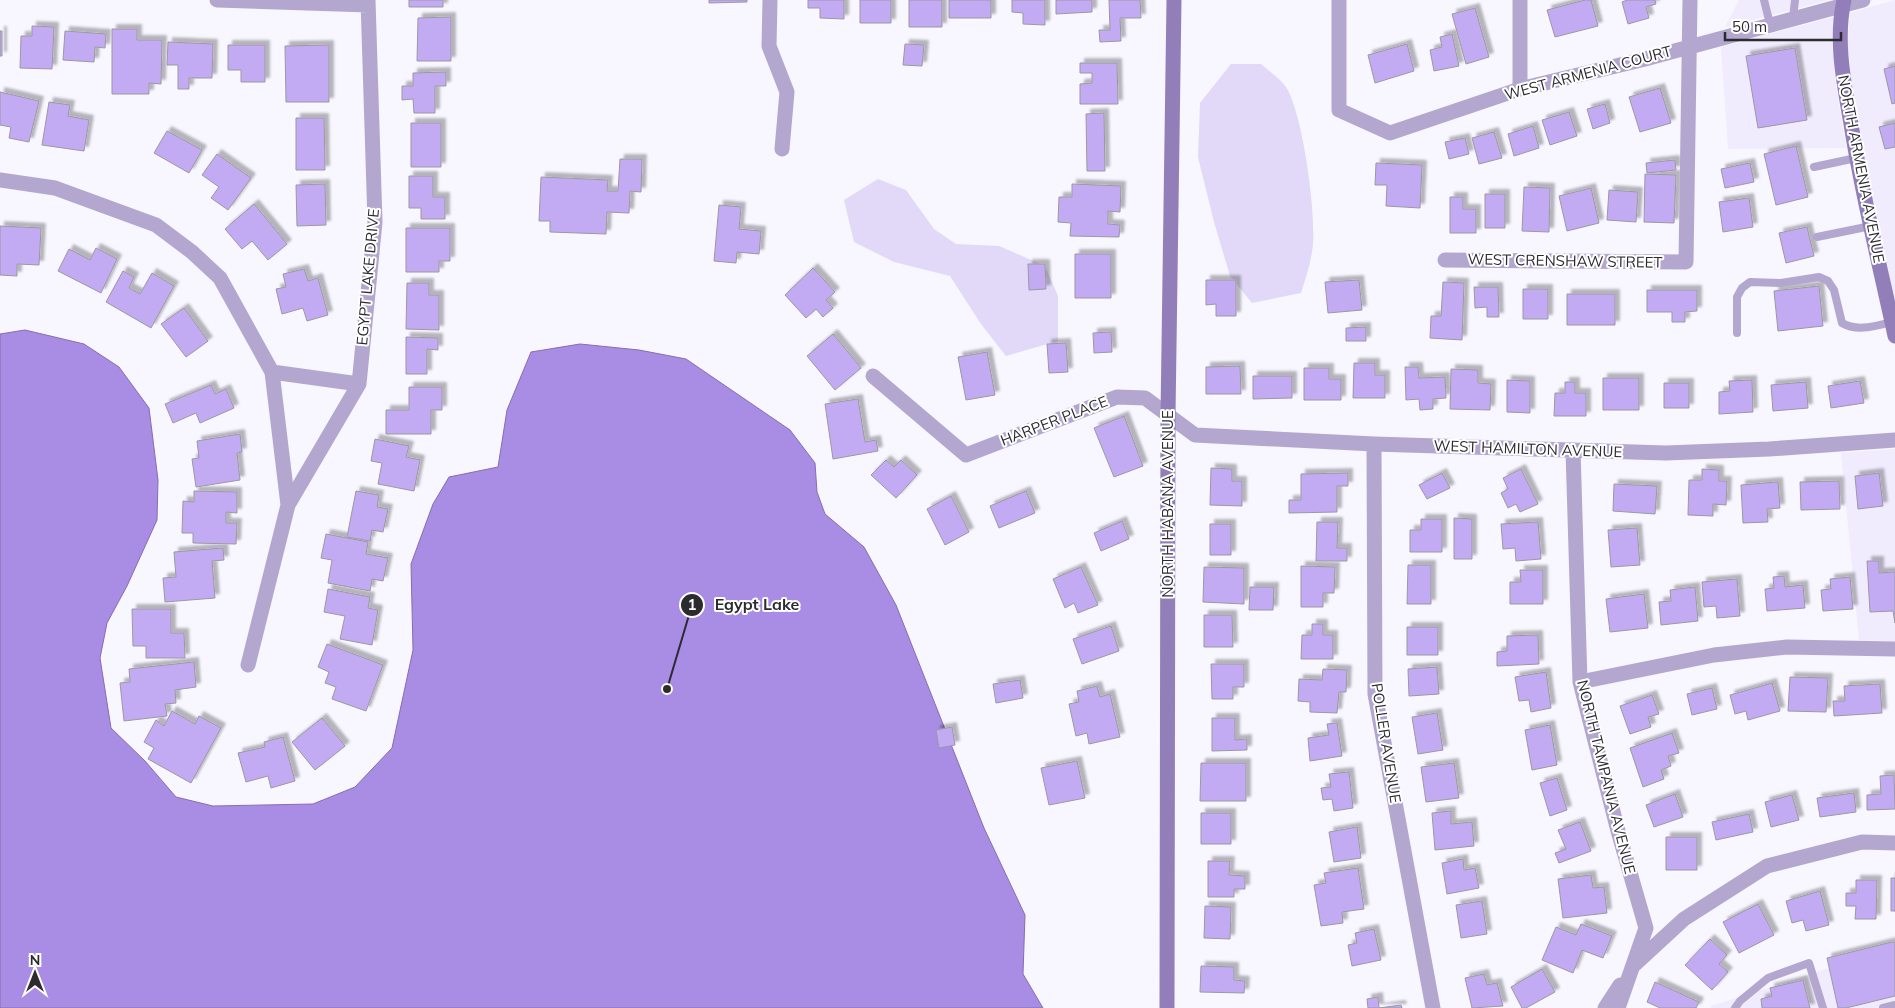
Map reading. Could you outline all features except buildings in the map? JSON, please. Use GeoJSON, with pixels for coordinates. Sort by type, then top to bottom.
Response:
{"type":"FeatureCollection","features":[{"type":"Feature","properties":{"kind":"street"},"geometry":{"type":"LineString","coordinates":[[217,0],[368,2]]}},
{"type":"Feature","properties":{"kind":"street"},"geometry":{"type":"LineString","coordinates":[[770,0],[769,46],[787,92],[782,149]]}},
{"type":"Feature","properties":{"kind":"street","name":"NORTH HABANA AVENUE"},"geometry":{"type":"LineString","coordinates":[[1167,1008],[1168,415],[1174,0]]}},
{"type":"Feature","properties":{"kind":"street","name":"WEST ARMENIA COURT"},"geometry":{"type":"LineString","coordinates":[[1339,0],[1339,110],[1390,133],[1520,89],[1645,59],[1844,3],[1863,0]]}},
{"type":"Feature","properties":{"kind":"street"},"geometry":{"type":"LineString","coordinates":[[1520,0],[1520,89]]}},
{"type":"Feature","properties":{"kind":"street"},"geometry":{"type":"LineString","coordinates":[[1690,0],[1690,46]]}},
{"type":"Feature","properties":{"kind":"street","name":"EGYPT LAKE DRIVE"},"geometry":{"type":"LineString","coordinates":[[248,665],[288,505],[359,384],[375,222],[368,2]]}},
{"type":"Feature","properties":{"kind":"street","name":"NORTH ARMENIA AVENUE"},"geometry":{"type":"LineString","coordinates":[[1844,3],[1840,45],[1844,84],[1856,158],[1893,329]]}},
{"type":"Feature","properties":{"kind":"street","name":"WEST CRENSHAW STREET"},"geometry":{"type":"LineString","coordinates":[[1445,260],[1686,262],[1690,46]]}},
{"type":"Feature","properties":{"kind":"street"},"geometry":{"type":"LineString","coordinates":[[0,180],[55,188],[156,225],[192,252],[220,278],[272,372],[359,384]]}},
{"type":"Feature","properties":{"kind":"street","name":"EGYPT LAKE DRIVE"},"geometry":{"type":"LineString","coordinates":[[272,372],[288,505]]}},
{"type":"Feature","properties":{"kind":"street","name":"HARPER PLACE"},"geometry":{"type":"LineString","coordinates":[[872,376],[966,455],[1117,397],[1145,398],[1168,415]]}},
{"type":"Feature","properties":{"kind":"street","name":"WEST HAMILTON AVENUE"},"geometry":{"type":"LineString","coordinates":[[1168,415],[1195,435],[1374,444],[1666,453],[1770,449],[1895,440]]}},
{"type":"Feature","properties":{"kind":"street","name":"POLLER AVENUE"},"geometry":{"type":"LineString","coordinates":[[1374,444],[1375,694],[1433,1008]]}},
{"type":"Feature","properties":{"kind":"street","name":"NORTH TAMPANIA AVENUE"},"geometry":{"type":"LineString","coordinates":[[1572,450],[1580,682],[1646,928],[1630,969],[1618,1008]]}},
{"type":"Feature","properties":{"kind":"street"},"geometry":{"type":"LineString","coordinates":[[1580,682],[1714,655],[1787,647],[1895,650]]}},
{"type":"Feature","properties":{"kind":"street"},"geometry":{"type":"LineString","coordinates":[[1605,1008],[1630,969],[1684,919],[1767,866],[1862,842],[1895,843]]}},
{"type":"Feature","properties":{"kind":"lane"},"geometry":{"type":"LineString","coordinates":[[1764,0],[1770,24]]}},
{"type":"Feature","properties":{"kind":"lane"},"geometry":{"type":"LineString","coordinates":[[1792,18],[1795,0]]}},
{"type":"Feature","properties":{"kind":"lane"},"geometry":{"type":"LineString","coordinates":[[1814,167],[1856,158]]}},
{"type":"Feature","properties":{"kind":"lane"},"geometry":{"type":"LineString","coordinates":[[1816,237],[1871,226]]}},
{"type":"Feature","properties":{"kind":"lane"},"geometry":{"type":"LineString","coordinates":[[1737,334],[1738,297],[1742,288],[1750,282],[1781,283],[1819,277],[1828,281],[1834,290],[1842,323],[1850,328],[1893,329]]}},
{"type":"Feature","properties":{"kind":"lane"},"geometry":{"type":"LineString","coordinates":[[1735,1008],[1740,1001],[1768,978],[1808,963],[1823,1008]]}},
{"type":"Feature","properties":{"kind":"lane"},"geometry":{"type":"LineString","coordinates":[[1884,1008],[1895,1006]]}},
{"type":"Feature","properties":{"kind":"shaded area"},"geometry":{"type":"Polygon","coordinates":[[[1739,0],[1829,0],[1725,27],[1739,0]]]}},
{"type":"Feature","properties":{"kind":"shaded area"},"geometry":{"type":"Polygon","coordinates":[[[1895,0],[1895,299],[1864,156],[1848,45],[1850,13],[1895,0]]]}},
{"type":"Feature","properties":{"kind":"shaded area"},"geometry":{"type":"Polygon","coordinates":[[[1834,17],[1832,46],[1846,148],[1728,149],[1721,47],[1834,17]]]}},
{"type":"Feature","properties":{"kind":"shaded area"},"geometry":{"type":"Polygon","coordinates":[[[1231,64],[1261,64],[1286,87],[1298,120],[1311,193],[1313,217],[1312,252],[1301,293],[1252,303],[1230,276],[1198,157],[1200,103],[1231,64]]]}},
{"type":"Feature","properties":{"kind":"shaded area"},"geometry":{"type":"Polygon","coordinates":[[[878,179],[906,190],[934,229],[956,244],[999,246],[1045,266],[1058,296],[1058,341],[1006,356],[981,324],[950,276],[894,262],[854,242],[844,200],[878,179]]]}},
{"type":"Feature","properties":{"kind":"shaded area"},"geometry":{"type":"Polygon","coordinates":[[[25,330],[84,344],[119,367],[149,408],[158,480],[157,520],[127,586],[107,623],[100,658],[111,728],[145,761],[176,797],[213,806],[313,804],[355,787],[392,748],[413,650],[411,564],[433,504],[449,477],[498,467],[507,410],[531,352],[580,344],[639,350],[686,359],[790,430],[815,463],[817,492],[825,514],[864,547],[896,605],[984,828],[1025,915],[1023,974],[1043,1008],[0,1008],[0,334],[25,330]]]}},
{"type":"Feature","properties":{"kind":"shaded area"},"geometry":{"type":"Polygon","coordinates":[[[1895,449],[1895,641],[1859,640],[1841,453],[1895,449]]]}},
{"type":"Feature","properties":{"kind":"shaded area"},"geometry":{"type":"Polygon","coordinates":[[[1895,947],[1895,1008],[1711,1008],[1711,1006],[1895,947]]]}},
{"type":"Feature","properties":{"kind":"place","name":"Egypt Lake"},"geometry":{"type":"Point","coordinates":[667,689]}}]}
